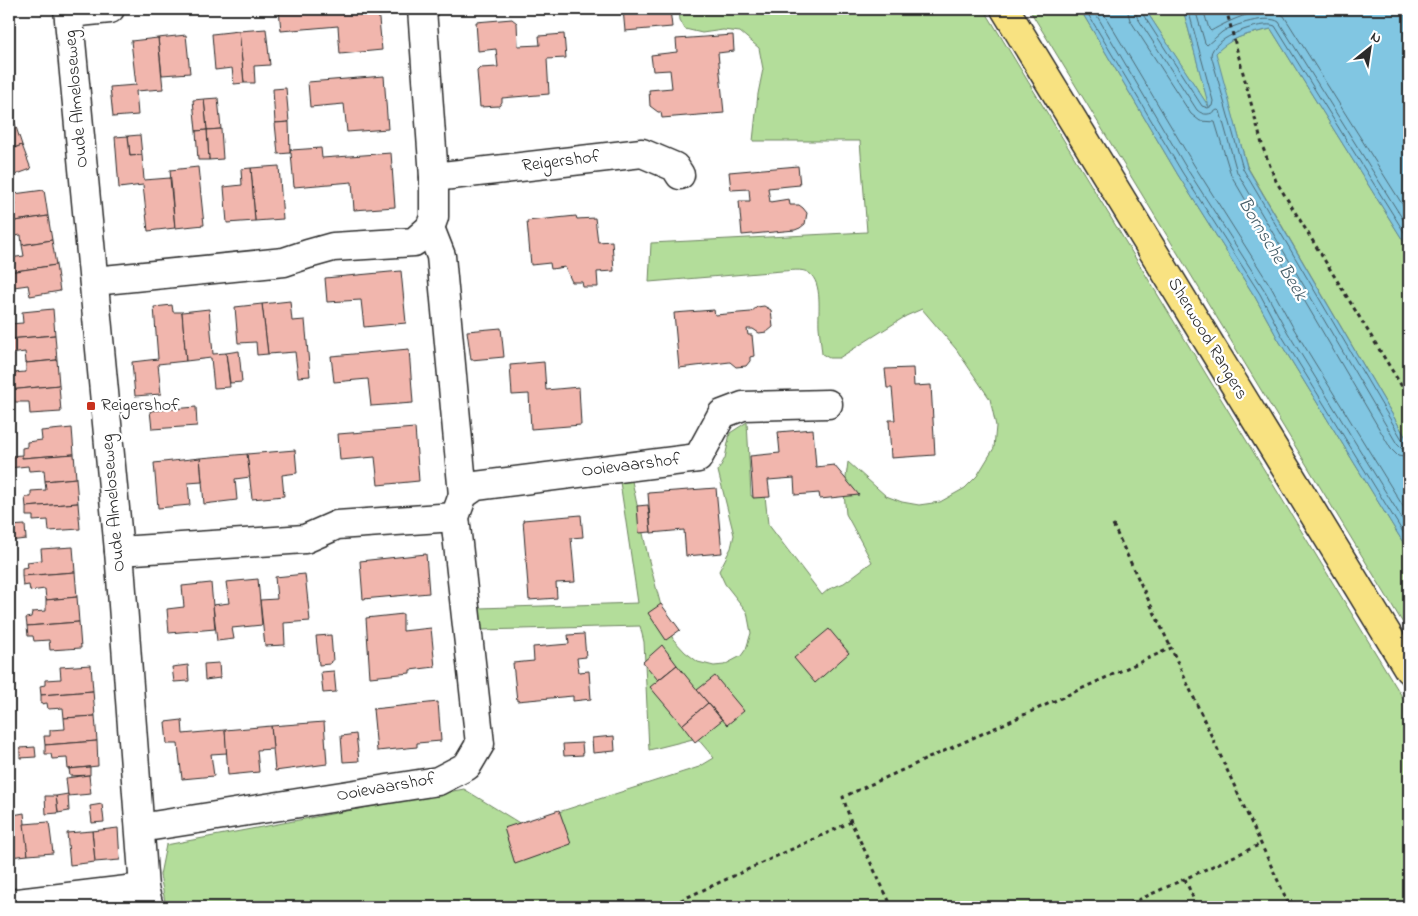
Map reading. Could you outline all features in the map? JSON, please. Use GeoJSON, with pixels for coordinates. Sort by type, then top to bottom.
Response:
{"type":"FeatureCollection","features":[{"type":"Feature","properties":{"kind":"main road","name":"Sherwood Rangers"},"geometry":{"type":"LineString","coordinates":[[1005,9],[1409,670]]}},
{"type":"Feature","properties":{"kind":"street"},"geometry":{"type":"LineString","coordinates":[[68,11],[110,9]]}},
{"type":"Feature","properties":{"kind":"street"},"geometry":{"type":"LineString","coordinates":[[94,281],[284,262],[333,247],[414,242],[430,228],[434,217],[434,177],[422,9]]}},
{"type":"Feature","properties":{"kind":"street","name":"Oude Almeloseweg"},"geometry":{"type":"LineString","coordinates":[[68,11],[119,551],[146,898]]}},
{"type":"Feature","properties":{"kind":"street","name":"Reigershof"},"geometry":{"type":"LineString","coordinates":[[434,177],[642,153],[675,166],[680,175]]}},
{"type":"Feature","properties":{"kind":"street"},"geometry":{"type":"LineString","coordinates":[[430,228],[441,256],[459,506]]}},
{"type":"Feature","properties":{"kind":"street","name":"Ooievaarshof"},"geometry":{"type":"LineString","coordinates":[[119,551],[305,539],[337,525],[459,506],[476,486],[698,458],[722,414],[743,406],[828,404]]}},
{"type":"Feature","properties":{"kind":"street","name":"Ooievaarshof"},"geometry":{"type":"LineString","coordinates":[[140,828],[438,781],[467,766],[480,744],[459,506]]}},
{"type":"Feature","properties":{"kind":"street"},"geometry":{"type":"LineString","coordinates":[[9,904],[146,898]]}},
{"type":"Feature","properties":{"kind":"path"},"geometry":{"type":"LineString","coordinates":[[1226,9],[1263,148],[1276,181],[1409,398]]}},
{"type":"Feature","properties":{"kind":"path"},"geometry":{"type":"LineString","coordinates":[[1113,525],[1290,907]]}},
{"type":"Feature","properties":{"kind":"path"},"geometry":{"type":"LineString","coordinates":[[892,907],[851,822],[844,797],[1171,648]]}},
{"type":"Feature","properties":{"kind":"path"},"geometry":{"type":"LineString","coordinates":[[666,907],[851,822]]}},
{"type":"Feature","properties":{"kind":"path"},"geometry":{"type":"LineString","coordinates":[[1123,907],[1261,844]]}},
{"type":"Feature","properties":{"kind":"path"},"geometry":{"type":"LineString","coordinates":[[1185,879],[1197,907]]}},
{"type":"Feature","properties":{"kind":"green space"},"geometry":{"type":"Polygon","coordinates":[[[679,9],[984,9],[1409,708],[1409,907],[166,907],[160,875],[166,845],[464,789],[521,824],[699,767],[714,758],[697,738],[649,750],[644,642],[640,626],[481,630],[479,608],[638,603],[620,482],[632,481],[648,557],[665,621],[673,639],[698,662],[714,666],[724,665],[741,656],[746,649],[751,633],[747,612],[725,584],[719,571],[731,548],[734,535],[718,471],[725,458],[730,433],[747,422],[751,496],[765,496],[768,524],[822,595],[829,589],[844,583],[872,562],[846,514],[844,493],[848,462],[886,496],[902,502],[919,505],[940,502],[965,488],[977,476],[994,448],[996,426],[990,399],[956,349],[922,309],[906,316],[839,358],[829,358],[822,354],[818,291],[813,278],[806,271],[792,270],[649,282],[651,243],[867,232],[860,141],[753,141],[758,94],[763,69],[759,48],[740,32],[723,30],[702,33],[685,29],[680,20],[679,9]]]}},
{"type":"Feature","properties":{"kind":"green space"},"geometry":{"type":"Polygon","coordinates":[[[1029,9],[1080,9],[1178,175],[1255,297],[1278,339],[1409,552],[1409,633],[1029,9]]]}},
{"type":"Feature","properties":{"kind":"green space"},"geometry":{"type":"Polygon","coordinates":[[[1145,9],[1183,9],[1210,109],[1145,9]]]}},
{"type":"Feature","properties":{"kind":"green space"},"geometry":{"type":"Polygon","coordinates":[[[1271,29],[1409,250],[1409,443],[1247,166],[1215,53],[1235,39],[1271,29]]]}},
{"type":"Feature","properties":{"kind":"water","name":"Bornsche Beek"},"geometry":{"type":"Polygon","coordinates":[[[1080,9],[1145,9],[1209,107],[1183,9],[1409,9],[1409,250],[1271,29],[1235,39],[1216,53],[1247,167],[1409,443],[1409,552],[1278,339],[1255,297],[1178,175],[1080,9]]]}},
{"type":"Feature","properties":{"kind":"building"},"geometry":{"type":"Polygon","coordinates":[[[279,9],[378,9],[382,50],[340,54],[338,26],[281,31],[279,9]]]}},
{"type":"Feature","properties":{"kind":"building"},"geometry":{"type":"Polygon","coordinates":[[[623,9],[670,9],[672,27],[625,31],[623,9]]]}},
{"type":"Feature","properties":{"kind":"building"},"geometry":{"type":"Polygon","coordinates":[[[512,19],[517,23],[518,46],[540,45],[539,36],[564,34],[566,58],[547,59],[549,94],[502,98],[499,106],[480,107],[477,71],[480,68],[498,67],[496,49],[478,51],[476,22],[512,19]]]}},
{"type":"Feature","properties":{"kind":"building"},"geometry":{"type":"Polygon","coordinates":[[[266,29],[270,65],[254,66],[255,83],[244,83],[239,31],[266,29]]]}},
{"type":"Feature","properties":{"kind":"building"},"geometry":{"type":"Polygon","coordinates":[[[239,31],[244,83],[234,84],[232,68],[215,70],[212,34],[239,31]]]}},
{"type":"Feature","properties":{"kind":"building"},"geometry":{"type":"Polygon","coordinates":[[[186,35],[190,73],[162,75],[158,38],[186,35]]]}},
{"type":"Feature","properties":{"kind":"building"},"geometry":{"type":"Polygon","coordinates":[[[733,35],[734,51],[718,53],[724,113],[662,118],[661,112],[650,106],[649,90],[672,88],[670,70],[653,71],[651,55],[677,52],[676,39],[733,35]]]}},
{"type":"Feature","properties":{"kind":"building"},"geometry":{"type":"Polygon","coordinates":[[[158,38],[163,89],[136,91],[138,115],[113,117],[110,87],[136,85],[131,41],[158,38]]]}},
{"type":"Feature","properties":{"kind":"building"},"geometry":{"type":"Polygon","coordinates":[[[384,76],[388,129],[347,132],[344,104],[310,107],[308,82],[384,76]]]}},
{"type":"Feature","properties":{"kind":"building"},"geometry":{"type":"Polygon","coordinates":[[[286,88],[289,122],[275,123],[273,89],[286,88]]]}},
{"type":"Feature","properties":{"kind":"building"},"geometry":{"type":"Polygon","coordinates":[[[218,98],[221,129],[207,130],[204,99],[218,98]]]}},
{"type":"Feature","properties":{"kind":"building"},"geometry":{"type":"Polygon","coordinates":[[[204,99],[207,130],[196,131],[193,100],[204,99]]]}},
{"type":"Feature","properties":{"kind":"building"},"geometry":{"type":"Polygon","coordinates":[[[9,106],[14,121],[9,123],[9,106]]]}},
{"type":"Feature","properties":{"kind":"building"},"geometry":{"type":"Polygon","coordinates":[[[14,121],[22,145],[9,150],[9,123],[14,121]]]}},
{"type":"Feature","properties":{"kind":"building"},"geometry":{"type":"Polygon","coordinates":[[[289,122],[290,153],[278,154],[275,123],[289,122]]]}},
{"type":"Feature","properties":{"kind":"building"},"geometry":{"type":"Polygon","coordinates":[[[221,129],[223,159],[209,160],[207,130],[221,129]]]}},
{"type":"Feature","properties":{"kind":"building"},"geometry":{"type":"Polygon","coordinates":[[[207,130],[209,160],[198,160],[196,131],[207,130]]]}},
{"type":"Feature","properties":{"kind":"building"},"geometry":{"type":"Polygon","coordinates":[[[140,135],[142,155],[130,156],[128,136],[140,135]]]}},
{"type":"Feature","properties":{"kind":"building"},"geometry":{"type":"Polygon","coordinates":[[[128,136],[130,156],[142,155],[144,180],[170,178],[175,228],[148,231],[143,185],[119,188],[115,137],[128,136]]]}},
{"type":"Feature","properties":{"kind":"building"},"geometry":{"type":"Polygon","coordinates":[[[22,145],[31,169],[9,177],[9,150],[22,145]]]}},
{"type":"Feature","properties":{"kind":"building"},"geometry":{"type":"Polygon","coordinates":[[[291,148],[291,150],[321,148],[322,158],[391,153],[395,207],[354,210],[352,182],[294,187],[290,153],[291,148]]]}},
{"type":"Feature","properties":{"kind":"building"},"geometry":{"type":"Polygon","coordinates":[[[279,166],[283,219],[255,221],[251,168],[279,166]]]}},
{"type":"Feature","properties":{"kind":"building"},"geometry":{"type":"Polygon","coordinates":[[[798,166],[800,185],[768,188],[770,202],[789,199],[790,205],[799,205],[803,208],[807,213],[805,224],[795,230],[742,235],[739,201],[750,201],[749,189],[731,190],[729,172],[798,166]]]}},
{"type":"Feature","properties":{"kind":"building"},"geometry":{"type":"Polygon","coordinates":[[[198,167],[204,225],[175,228],[170,170],[198,167]]]}},
{"type":"Feature","properties":{"kind":"building"},"geometry":{"type":"Polygon","coordinates":[[[251,168],[255,221],[227,223],[224,187],[242,185],[241,169],[251,168]]]}},
{"type":"Feature","properties":{"kind":"building"},"geometry":{"type":"Polygon","coordinates":[[[44,190],[48,216],[9,222],[9,207],[16,205],[14,194],[44,190]]]}},
{"type":"Feature","properties":{"kind":"building"},"geometry":{"type":"Polygon","coordinates":[[[48,216],[52,240],[22,245],[21,235],[9,237],[9,222],[48,216]]]}},
{"type":"Feature","properties":{"kind":"building"},"geometry":{"type":"Polygon","coordinates":[[[576,216],[577,219],[595,218],[598,242],[612,241],[614,271],[597,272],[598,287],[583,287],[582,282],[572,282],[565,267],[551,269],[550,263],[531,265],[527,221],[576,216]]]}},
{"type":"Feature","properties":{"kind":"building"},"geometry":{"type":"Polygon","coordinates":[[[52,240],[56,265],[9,272],[9,258],[24,256],[22,245],[52,240]]]}},
{"type":"Feature","properties":{"kind":"building"},"geometry":{"type":"Polygon","coordinates":[[[56,265],[60,291],[30,296],[28,285],[14,287],[13,282],[9,283],[9,272],[56,265]]]}},
{"type":"Feature","properties":{"kind":"building"},"geometry":{"type":"Polygon","coordinates":[[[401,271],[406,323],[364,327],[361,300],[327,302],[325,278],[401,271]]]}},
{"type":"Feature","properties":{"kind":"building"},"geometry":{"type":"Polygon","coordinates":[[[290,301],[292,321],[305,320],[310,376],[298,377],[295,352],[268,354],[262,304],[290,301]]]}},
{"type":"Feature","properties":{"kind":"building"},"geometry":{"type":"Polygon","coordinates":[[[262,304],[268,354],[257,355],[256,342],[238,343],[235,307],[262,304]]]}},
{"type":"Feature","properties":{"kind":"building"},"geometry":{"type":"Polygon","coordinates":[[[172,305],[173,312],[182,312],[186,361],[158,364],[161,394],[135,396],[132,362],[158,359],[154,307],[172,305]]]}},
{"type":"Feature","properties":{"kind":"building"},"geometry":{"type":"Polygon","coordinates":[[[764,306],[771,310],[773,327],[767,332],[759,333],[753,329],[747,329],[748,335],[752,335],[754,356],[750,357],[750,361],[746,366],[736,367],[730,362],[679,368],[674,313],[714,310],[715,315],[751,312],[757,307],[764,306]]]}},
{"type":"Feature","properties":{"kind":"building"},"geometry":{"type":"Polygon","coordinates":[[[53,309],[55,335],[9,339],[9,324],[23,323],[22,312],[53,309]]]}},
{"type":"Feature","properties":{"kind":"building"},"geometry":{"type":"Polygon","coordinates":[[[209,309],[213,354],[226,353],[230,387],[214,388],[211,358],[186,361],[182,312],[209,309]]]}},
{"type":"Feature","properties":{"kind":"building"},"geometry":{"type":"Polygon","coordinates":[[[501,328],[504,357],[471,360],[467,331],[501,328]]]}},
{"type":"Feature","properties":{"kind":"building"},"geometry":{"type":"Polygon","coordinates":[[[55,335],[57,360],[26,363],[25,352],[11,354],[9,339],[55,335]]]}},
{"type":"Feature","properties":{"kind":"building"},"geometry":{"type":"Polygon","coordinates":[[[409,349],[413,403],[371,406],[368,379],[334,382],[331,356],[409,349]]]}},
{"type":"Feature","properties":{"kind":"building"},"geometry":{"type":"Polygon","coordinates":[[[239,351],[242,382],[230,383],[226,353],[239,351]]]}},
{"type":"Feature","properties":{"kind":"building"},"geometry":{"type":"Polygon","coordinates":[[[57,360],[59,385],[9,390],[9,379],[13,379],[12,373],[26,372],[26,363],[57,360]]]}},
{"type":"Feature","properties":{"kind":"building"},"geometry":{"type":"Polygon","coordinates":[[[544,362],[546,390],[579,387],[581,425],[531,429],[529,394],[512,395],[510,365],[544,362]]]}},
{"type":"Feature","properties":{"kind":"building"},"geometry":{"type":"Polygon","coordinates":[[[913,368],[914,386],[931,385],[935,455],[891,458],[889,420],[895,420],[892,388],[887,388],[885,369],[913,368]]]}},
{"type":"Feature","properties":{"kind":"building"},"geometry":{"type":"Polygon","coordinates":[[[59,385],[61,412],[30,414],[29,402],[15,402],[14,398],[9,397],[9,390],[59,385]]]}},
{"type":"Feature","properties":{"kind":"building"},"geometry":{"type":"Polygon","coordinates":[[[196,407],[197,426],[152,429],[150,411],[196,407]]]}},
{"type":"Feature","properties":{"kind":"building"},"geometry":{"type":"Polygon","coordinates":[[[72,428],[74,454],[22,458],[22,448],[27,447],[27,442],[42,440],[41,431],[72,428]]]}},
{"type":"Feature","properties":{"kind":"building"},"geometry":{"type":"Polygon","coordinates":[[[415,428],[419,481],[378,485],[375,457],[340,460],[338,434],[415,428]]]}},
{"type":"Feature","properties":{"kind":"building"},"geometry":{"type":"Polygon","coordinates":[[[813,429],[816,467],[834,465],[859,495],[820,499],[819,493],[795,495],[794,478],[768,480],[770,497],[753,498],[750,456],[780,453],[778,432],[813,429]]]}},
{"type":"Feature","properties":{"kind":"building"},"geometry":{"type":"Polygon","coordinates":[[[295,450],[297,473],[282,475],[284,496],[252,499],[247,454],[295,450]]]}},
{"type":"Feature","properties":{"kind":"building"},"geometry":{"type":"Polygon","coordinates":[[[74,454],[76,478],[45,481],[44,470],[29,471],[28,466],[9,468],[9,456],[22,455],[22,458],[74,454]]]}},
{"type":"Feature","properties":{"kind":"building"},"geometry":{"type":"Polygon","coordinates":[[[247,454],[250,477],[235,479],[237,500],[204,504],[200,458],[247,454]]]}},
{"type":"Feature","properties":{"kind":"building"},"geometry":{"type":"Polygon","coordinates":[[[200,458],[202,482],[188,483],[190,505],[158,508],[154,463],[200,458]]]}},
{"type":"Feature","properties":{"kind":"building"},"geometry":{"type":"Polygon","coordinates":[[[76,478],[78,503],[26,507],[25,497],[31,497],[31,491],[46,490],[45,481],[76,478]]]}},
{"type":"Feature","properties":{"kind":"building"},"geometry":{"type":"Polygon","coordinates":[[[716,488],[722,553],[686,556],[684,530],[651,533],[648,493],[716,488]]]}},
{"type":"Feature","properties":{"kind":"building"},"geometry":{"type":"Polygon","coordinates":[[[78,503],[80,529],[49,531],[48,520],[33,521],[33,516],[26,516],[26,507],[78,503]]]}},
{"type":"Feature","properties":{"kind":"building"},"geometry":{"type":"Polygon","coordinates":[[[648,505],[651,532],[639,533],[637,506],[648,505]]]}},
{"type":"Feature","properties":{"kind":"building"},"geometry":{"type":"Polygon","coordinates":[[[581,515],[583,537],[571,538],[575,582],[556,583],[557,598],[529,600],[523,520],[581,515]]]}},
{"type":"Feature","properties":{"kind":"building"},"geometry":{"type":"Polygon","coordinates":[[[25,525],[26,539],[9,541],[9,526],[25,525]]]}},
{"type":"Feature","properties":{"kind":"building"},"geometry":{"type":"Polygon","coordinates":[[[73,547],[75,572],[22,576],[22,568],[28,567],[27,562],[42,560],[41,549],[73,547]]]}},
{"type":"Feature","properties":{"kind":"building"},"geometry":{"type":"Polygon","coordinates":[[[426,554],[429,593],[363,599],[360,561],[426,554]]]}},
{"type":"Feature","properties":{"kind":"building"},"geometry":{"type":"Polygon","coordinates":[[[75,572],[77,597],[46,600],[45,589],[30,591],[29,585],[23,586],[22,576],[75,572]]]}},
{"type":"Feature","properties":{"kind":"building"},"geometry":{"type":"Polygon","coordinates":[[[305,574],[310,621],[284,623],[285,645],[265,646],[260,600],[277,599],[275,577],[305,574]]]}},
{"type":"Feature","properties":{"kind":"building"},"geometry":{"type":"Polygon","coordinates":[[[258,579],[262,625],[232,628],[234,639],[217,641],[213,605],[229,603],[226,582],[258,579]]]}},
{"type":"Feature","properties":{"kind":"building"},"geometry":{"type":"Polygon","coordinates":[[[211,583],[215,629],[169,633],[167,609],[184,607],[182,586],[211,583]]]}},
{"type":"Feature","properties":{"kind":"building"},"geometry":{"type":"Polygon","coordinates":[[[77,597],[79,622],[27,626],[26,618],[31,617],[32,612],[46,611],[46,600],[77,597]]]}},
{"type":"Feature","properties":{"kind":"building"},"geometry":{"type":"Polygon","coordinates":[[[661,604],[680,630],[666,640],[648,613],[661,604]]]}},
{"type":"Feature","properties":{"kind":"building"},"geometry":{"type":"Polygon","coordinates":[[[403,614],[403,631],[431,628],[435,667],[410,670],[410,673],[370,677],[366,618],[403,614]]]}},
{"type":"Feature","properties":{"kind":"building"},"geometry":{"type":"Polygon","coordinates":[[[79,622],[81,648],[50,650],[49,640],[34,641],[33,636],[28,636],[27,626],[79,622]]]}},
{"type":"Feature","properties":{"kind":"building"},"geometry":{"type":"Polygon","coordinates":[[[829,629],[849,653],[815,683],[794,658],[829,629]]]}},
{"type":"Feature","properties":{"kind":"building"},"geometry":{"type":"Polygon","coordinates":[[[584,634],[586,657],[577,658],[579,672],[589,671],[591,699],[573,701],[573,696],[517,701],[513,663],[534,661],[533,647],[569,644],[568,635],[584,634]]]}},
{"type":"Feature","properties":{"kind":"building"},"geometry":{"type":"Polygon","coordinates":[[[331,635],[333,661],[330,664],[319,665],[316,636],[331,635]]]}},
{"type":"Feature","properties":{"kind":"building"},"geometry":{"type":"Polygon","coordinates":[[[662,645],[677,665],[658,680],[643,662],[662,645]]]}},
{"type":"Feature","properties":{"kind":"building"},"geometry":{"type":"Polygon","coordinates":[[[219,663],[220,678],[205,680],[204,664],[219,663]]]}},
{"type":"Feature","properties":{"kind":"building"},"geometry":{"type":"Polygon","coordinates":[[[91,665],[93,691],[41,695],[40,686],[45,685],[45,680],[61,679],[60,667],[91,665]]]}},
{"type":"Feature","properties":{"kind":"building"},"geometry":{"type":"Polygon","coordinates":[[[188,665],[189,681],[174,682],[172,667],[188,665]]]}},
{"type":"Feature","properties":{"kind":"building"},"geometry":{"type":"Polygon","coordinates":[[[677,665],[708,703],[682,725],[650,687],[677,665]]]}},
{"type":"Feature","properties":{"kind":"building"},"geometry":{"type":"Polygon","coordinates":[[[334,671],[336,692],[323,693],[321,672],[334,671]]]}},
{"type":"Feature","properties":{"kind":"building"},"geometry":{"type":"Polygon","coordinates":[[[715,676],[744,711],[727,725],[697,690],[715,676]]]}},
{"type":"Feature","properties":{"kind":"building"},"geometry":{"type":"Polygon","coordinates":[[[93,691],[95,716],[64,718],[63,708],[48,709],[47,703],[41,704],[41,695],[93,691]]]}},
{"type":"Feature","properties":{"kind":"building"},"geometry":{"type":"Polygon","coordinates":[[[438,702],[441,741],[417,743],[417,747],[377,751],[373,709],[438,702]]]}},
{"type":"Feature","properties":{"kind":"building"},"geometry":{"type":"Polygon","coordinates":[[[708,703],[722,720],[695,742],[682,725],[708,703]]]}},
{"type":"Feature","properties":{"kind":"building"},"geometry":{"type":"Polygon","coordinates":[[[95,716],[97,741],[45,745],[44,736],[50,736],[50,730],[65,729],[64,718],[95,716]]]}},
{"type":"Feature","properties":{"kind":"building"},"geometry":{"type":"Polygon","coordinates":[[[182,720],[183,734],[225,730],[227,753],[211,754],[214,776],[182,779],[178,744],[167,744],[165,722],[182,720]]]}},
{"type":"Feature","properties":{"kind":"building"},"geometry":{"type":"Polygon","coordinates":[[[324,722],[327,764],[275,771],[271,726],[324,722]]]}},
{"type":"Feature","properties":{"kind":"building"},"geometry":{"type":"Polygon","coordinates":[[[271,726],[273,749],[257,750],[259,772],[228,775],[225,730],[271,726]]]}},
{"type":"Feature","properties":{"kind":"building"},"geometry":{"type":"Polygon","coordinates":[[[356,734],[359,761],[343,762],[341,736],[356,734]]]}},
{"type":"Feature","properties":{"kind":"building"},"geometry":{"type":"Polygon","coordinates":[[[614,736],[615,751],[593,753],[592,738],[614,736]]]}},
{"type":"Feature","properties":{"kind":"building"},"geometry":{"type":"Polygon","coordinates":[[[97,741],[98,766],[68,769],[67,758],[52,759],[51,754],[45,754],[45,745],[97,741]]]}},
{"type":"Feature","properties":{"kind":"building"},"geometry":{"type":"Polygon","coordinates":[[[582,743],[583,755],[564,756],[563,744],[582,743]]]}},
{"type":"Feature","properties":{"kind":"building"},"geometry":{"type":"Polygon","coordinates":[[[35,747],[36,757],[20,758],[20,748],[35,747]]]}},
{"type":"Feature","properties":{"kind":"building"},"geometry":{"type":"Polygon","coordinates":[[[90,767],[90,775],[70,776],[69,769],[90,767]]]}},
{"type":"Feature","properties":{"kind":"building"},"geometry":{"type":"Polygon","coordinates":[[[89,775],[91,794],[68,796],[66,778],[89,775]]]}},
{"type":"Feature","properties":{"kind":"building"},"geometry":{"type":"Polygon","coordinates":[[[68,794],[69,811],[58,813],[56,796],[68,794]]]}},
{"type":"Feature","properties":{"kind":"building"},"geometry":{"type":"Polygon","coordinates":[[[45,796],[56,796],[58,813],[46,814],[45,796]]]}},
{"type":"Feature","properties":{"kind":"building"},"geometry":{"type":"Polygon","coordinates":[[[102,804],[104,822],[92,823],[90,806],[102,804]]]}},
{"type":"Feature","properties":{"kind":"building"},"geometry":{"type":"Polygon","coordinates":[[[559,810],[571,844],[515,864],[504,828],[559,810]]]}},
{"type":"Feature","properties":{"kind":"building"},"geometry":{"type":"Polygon","coordinates":[[[24,813],[28,855],[9,857],[9,826],[14,825],[13,815],[24,813]]]}},
{"type":"Feature","properties":{"kind":"building"},"geometry":{"type":"Polygon","coordinates":[[[49,822],[53,853],[28,855],[24,824],[49,822]]]}},
{"type":"Feature","properties":{"kind":"building"},"geometry":{"type":"Polygon","coordinates":[[[118,828],[120,860],[95,862],[92,831],[118,828]]]}},
{"type":"Feature","properties":{"kind":"building"},"geometry":{"type":"Polygon","coordinates":[[[92,831],[95,862],[70,865],[67,833],[92,831]]]}},
{"type":"Feature","properties":{"kind":"place","name":"Reigershof"},"geometry":{"type":"Point","coordinates":[91,406]}}]}
